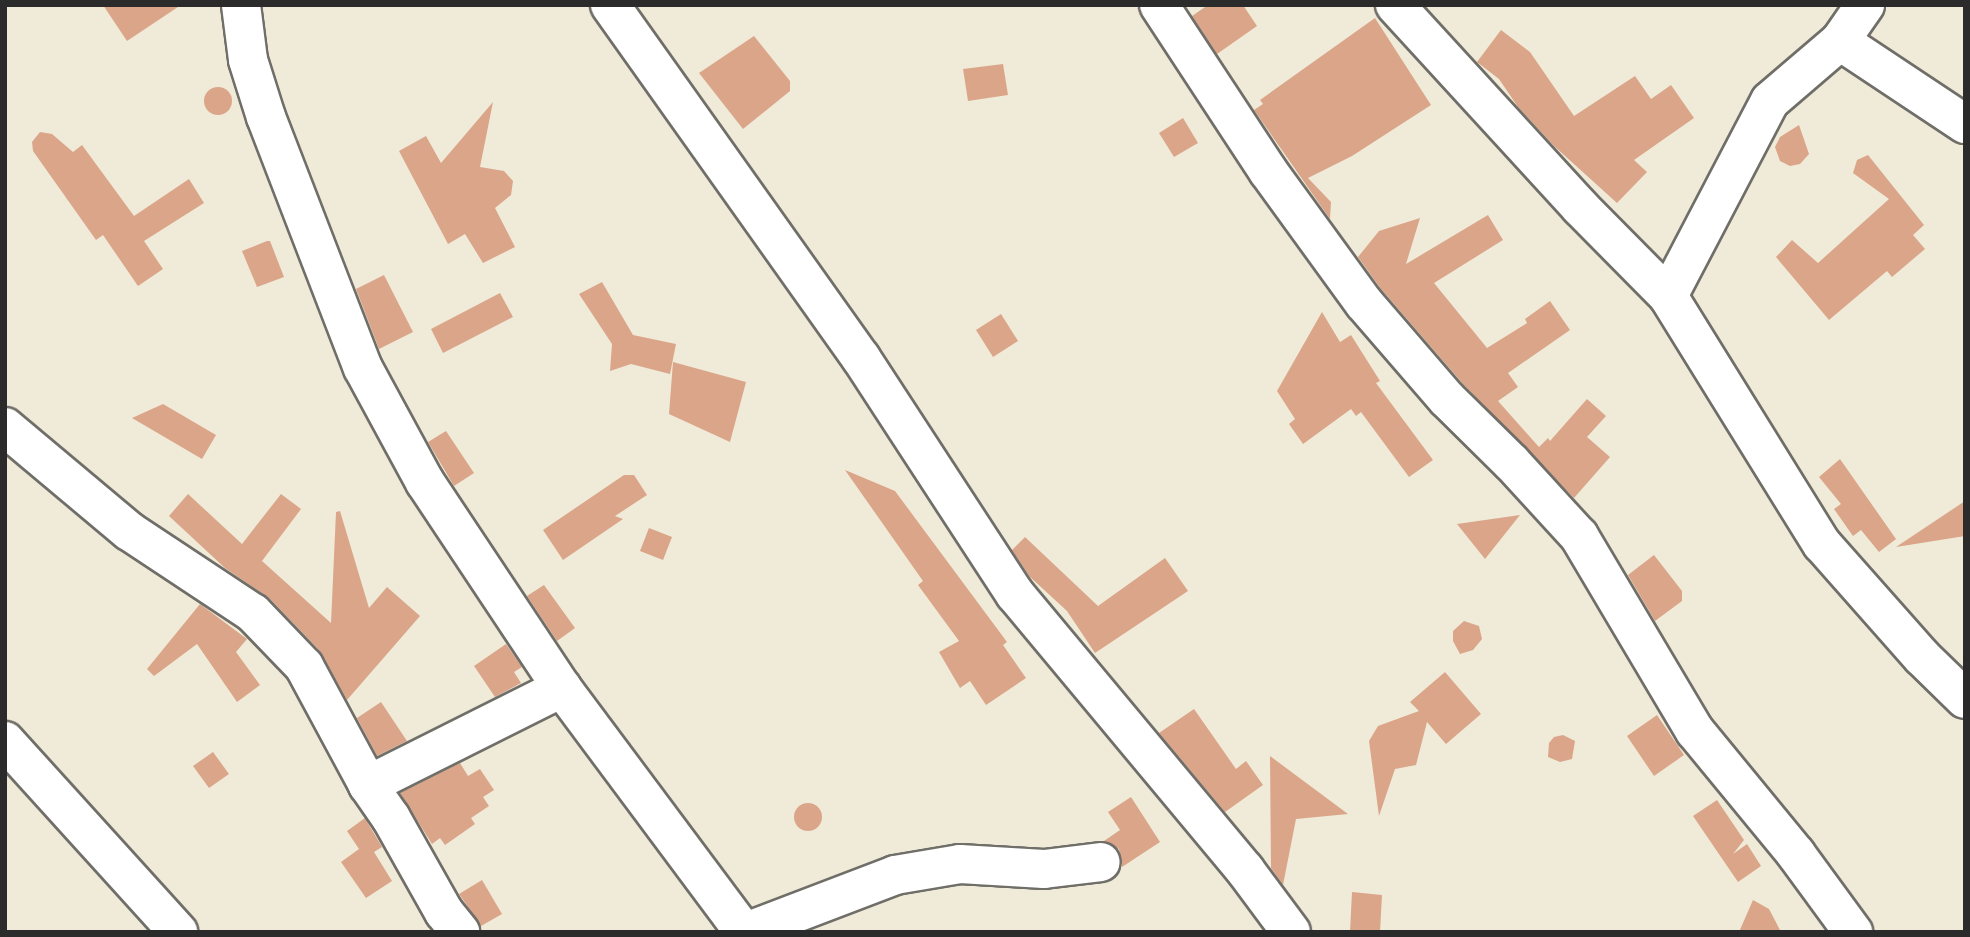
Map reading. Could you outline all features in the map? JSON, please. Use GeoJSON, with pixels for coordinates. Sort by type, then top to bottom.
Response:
{"type":"FeatureCollection","features":[{"type":"Feature","properties":{"kind":"street"},"geometry":{"type":"LineString","coordinates":[[241,5],[248,60],[266,117],[363,368],[425,482],[562,688],[745,932],[895,875],[960,864],[1044,869],[1101,862]]}},
{"type":"Feature","properties":{"kind":"street"},"geometry":{"type":"LineString","coordinates":[[610,5],[861,359],[1015,594],[1245,870],[1291,932]]}},
{"type":"Feature","properties":{"kind":"street"},"geometry":{"type":"LineString","coordinates":[[1158,5],[1268,171],[1364,303],[1447,399],[1512,463],[1579,536],[1695,731],[1796,854],[1853,932]]}},
{"type":"Feature","properties":{"kind":"street"},"geometry":{"type":"LineString","coordinates":[[1395,5],[1580,207],[1668,296],[1822,544],[1922,656],[1965,699]]}},
{"type":"Feature","properties":{"kind":"street"},"geometry":{"type":"LineString","coordinates":[[1668,296],[1770,101],[1840,41],[1865,5]]}},
{"type":"Feature","properties":{"kind":"street"},"geometry":{"type":"LineString","coordinates":[[1840,41],[1965,124]]}},
{"type":"Feature","properties":{"kind":"street"},"geometry":{"type":"LineString","coordinates":[[5,427],[129,531],[253,613],[304,666],[368,785],[391,818],[444,912],[460,932]]}},
{"type":"Feature","properties":{"kind":"street"},"geometry":{"type":"LineString","coordinates":[[368,785],[562,688]]}},
{"type":"Feature","properties":{"kind":"street"},"geometry":{"type":"LineString","coordinates":[[5,741],[178,932]]}},
{"type":"Feature","properties":{"kind":"building"},"geometry":{"type":"Polygon","coordinates":[[[103,5],[181,5],[127,41],[103,5]]]}},
{"type":"Feature","properties":{"kind":"building"},"geometry":{"type":"Polygon","coordinates":[[[1208,5],[1243,5],[1257,26],[1217,54],[1192,16],[1208,5]]]}},
{"type":"Feature","properties":{"kind":"building"},"geometry":{"type":"Polygon","coordinates":[[[1375,18],[1431,105],[1352,156],[1308,178],[1331,202],[1330,219],[1254,110],[1263,104],[1260,100],[1375,18]]]}},
{"type":"Feature","properties":{"kind":"building"},"geometry":{"type":"Polygon","coordinates":[[[1501,30],[1530,52],[1574,116],[1635,76],[1651,99],[1671,85],[1694,118],[1634,160],[1647,172],[1617,203],[1554,146],[1518,107],[1499,79],[1477,62],[1501,30]]]}},
{"type":"Feature","properties":{"kind":"building"},"geometry":{"type":"Polygon","coordinates":[[[754,36],[790,81],[790,91],[743,129],[699,73],[754,36]]]}},
{"type":"Feature","properties":{"kind":"building"},"geometry":{"type":"Polygon","coordinates":[[[1003,64],[1008,95],[968,101],[963,69],[1003,64]]]}},
{"type":"Feature","properties":{"kind":"building"},"geometry":{"type":"Polygon","coordinates":[[[218,87],[228,91],[232,101],[228,111],[218,115],[208,111],[204,101],[208,91],[218,87]]]}},
{"type":"Feature","properties":{"kind":"building"},"geometry":{"type":"Polygon","coordinates":[[[493,102],[480,167],[504,171],[513,181],[511,195],[495,208],[515,247],[483,263],[465,234],[448,244],[399,151],[426,136],[441,163],[493,102]]]}},
{"type":"Feature","properties":{"kind":"building"},"geometry":{"type":"Polygon","coordinates":[[[1183,118],[1198,143],[1174,157],[1159,133],[1183,118]]]}},
{"type":"Feature","properties":{"kind":"building"},"geometry":{"type":"Polygon","coordinates":[[[1799,125],[1809,154],[1800,164],[1790,166],[1780,161],[1775,147],[1780,137],[1799,125]]]}},
{"type":"Feature","properties":{"kind":"building"},"geometry":{"type":"Polygon","coordinates":[[[40,132],[52,134],[73,152],[82,145],[134,216],[189,179],[204,203],[144,241],[163,269],[138,286],[103,235],[96,240],[33,151],[32,142],[40,132]]]}},
{"type":"Feature","properties":{"kind":"building"},"geometry":{"type":"Polygon","coordinates":[[[1868,155],[1924,225],[1913,235],[1925,249],[1892,277],[1887,271],[1829,320],[1776,257],[1792,240],[1818,263],[1889,199],[1853,173],[1857,160],[1868,155]]]}},
{"type":"Feature","properties":{"kind":"building"},"geometry":{"type":"Polygon","coordinates":[[[1488,215],[1503,240],[1434,283],[1487,348],[1527,323],[1525,319],[1550,301],[1570,330],[1508,373],[1518,387],[1498,401],[1539,447],[1548,438],[1550,441],[1587,399],[1606,416],[1587,437],[1610,457],[1574,498],[1463,384],[1381,289],[1358,257],[1379,231],[1420,218],[1406,264],[1488,215]]]}},
{"type":"Feature","properties":{"kind":"building"},"geometry":{"type":"Polygon","coordinates":[[[270,241],[284,277],[257,287],[242,251],[270,241]]]}},
{"type":"Feature","properties":{"kind":"building"},"geometry":{"type":"Polygon","coordinates":[[[384,275],[413,332],[379,349],[356,289],[384,275]]]}},
{"type":"Feature","properties":{"kind":"building"},"geometry":{"type":"Polygon","coordinates":[[[602,282],[633,335],[676,344],[670,374],[631,364],[610,371],[612,344],[579,294],[602,282]]]}},
{"type":"Feature","properties":{"kind":"building"},"geometry":{"type":"Polygon","coordinates":[[[500,293],[513,317],[443,353],[431,329],[500,293]]]}},
{"type":"Feature","properties":{"kind":"building"},"geometry":{"type":"Polygon","coordinates":[[[1322,312],[1340,342],[1351,335],[1380,381],[1376,383],[1433,460],[1409,477],[1361,412],[1356,416],[1351,409],[1303,444],[1289,424],[1295,419],[1277,391],[1322,312]]]}},
{"type":"Feature","properties":{"kind":"building"},"geometry":{"type":"Polygon","coordinates":[[[1001,314],[1018,341],[993,357],[976,330],[1001,314]]]}},
{"type":"Feature","properties":{"kind":"building"},"geometry":{"type":"Polygon","coordinates":[[[673,362],[746,382],[730,442],[669,414],[673,362]]]}},
{"type":"Feature","properties":{"kind":"building"},"geometry":{"type":"Polygon","coordinates":[[[163,404],[216,435],[202,459],[132,418],[163,404]]]}},
{"type":"Feature","properties":{"kind":"building"},"geometry":{"type":"Polygon","coordinates":[[[446,431],[474,473],[454,486],[428,442],[446,431]]]}},
{"type":"Feature","properties":{"kind":"building"},"geometry":{"type":"Polygon","coordinates":[[[1840,459],[1896,539],[1879,552],[1861,530],[1853,536],[1834,509],[1841,504],[1819,477],[1840,459]]]}},
{"type":"Feature","properties":{"kind":"building"},"geometry":{"type":"Polygon","coordinates":[[[845,470],[895,491],[1007,642],[1003,645],[1026,678],[986,705],[970,681],[960,688],[939,652],[959,641],[918,585],[923,581],[845,470]]]}},
{"type":"Feature","properties":{"kind":"building"},"geometry":{"type":"Polygon","coordinates":[[[624,475],[634,475],[647,495],[615,516],[623,519],[563,560],[543,530],[624,475]]]}},
{"type":"Feature","properties":{"kind":"building"},"geometry":{"type":"Polygon","coordinates":[[[188,494],[242,544],[281,494],[301,509],[262,561],[331,623],[336,512],[340,511],[369,608],[387,587],[420,616],[347,700],[320,651],[269,598],[225,568],[169,516],[188,494]]]}},
{"type":"Feature","properties":{"kind":"building"},"geometry":{"type":"Polygon","coordinates":[[[1965,501],[1965,536],[1896,547],[1965,501]]]}},
{"type":"Feature","properties":{"kind":"building"},"geometry":{"type":"Polygon","coordinates":[[[1520,515],[1485,559],[1457,524],[1520,515]]]}},
{"type":"Feature","properties":{"kind":"building"},"geometry":{"type":"Polygon","coordinates":[[[649,528],[672,537],[663,560],[640,551],[649,528]]]}},
{"type":"Feature","properties":{"kind":"building"},"geometry":{"type":"Polygon","coordinates":[[[1025,537],[1098,606],[1165,558],[1188,591],[1095,653],[1067,611],[1029,576],[1012,550],[1025,537]]]}},
{"type":"Feature","properties":{"kind":"building"},"geometry":{"type":"Polygon","coordinates":[[[1654,555],[1682,591],[1682,601],[1655,621],[1628,575],[1654,555]]]}},
{"type":"Feature","properties":{"kind":"building"},"geometry":{"type":"Polygon","coordinates":[[[544,585],[575,628],[557,641],[527,596],[544,585]]]}},
{"type":"Feature","properties":{"kind":"building"},"geometry":{"type":"Polygon","coordinates":[[[200,604],[247,639],[236,652],[260,685],[237,702],[197,644],[154,676],[147,669],[200,604]]]}},
{"type":"Feature","properties":{"kind":"building"},"geometry":{"type":"Polygon","coordinates":[[[1464,621],[1479,626],[1482,639],[1473,650],[1460,654],[1453,641],[1453,631],[1464,621]]]}},
{"type":"Feature","properties":{"kind":"building"},"geometry":{"type":"Polygon","coordinates":[[[506,644],[522,667],[514,672],[521,683],[495,697],[474,666],[506,644]]]}},
{"type":"Feature","properties":{"kind":"building"},"geometry":{"type":"Polygon","coordinates":[[[1445,672],[1481,714],[1446,744],[1427,722],[1416,765],[1395,769],[1379,816],[1369,741],[1378,726],[1419,711],[1410,702],[1445,672]]]}},
{"type":"Feature","properties":{"kind":"building"},"geometry":{"type":"Polygon","coordinates":[[[381,702],[407,741],[377,756],[357,718],[381,702]]]}},
{"type":"Feature","properties":{"kind":"building"},"geometry":{"type":"Polygon","coordinates":[[[1194,709],[1236,769],[1246,761],[1263,785],[1225,812],[1159,733],[1194,709]]]}},
{"type":"Feature","properties":{"kind":"building"},"geometry":{"type":"Polygon","coordinates":[[[1657,715],[1684,755],[1654,776],[1627,736],[1657,715]]]}},
{"type":"Feature","properties":{"kind":"building"},"geometry":{"type":"Polygon","coordinates":[[[1563,735],[1575,741],[1572,759],[1560,762],[1548,757],[1549,743],[1554,737],[1563,735]]]}},
{"type":"Feature","properties":{"kind":"building"},"geometry":{"type":"Polygon","coordinates":[[[213,752],[229,774],[209,788],[193,766],[213,752]]]}},
{"type":"Feature","properties":{"kind":"building"},"geometry":{"type":"Polygon","coordinates":[[[1270,756],[1348,814],[1296,819],[1283,885],[1271,868],[1270,756]]]}},
{"type":"Feature","properties":{"kind":"building"},"geometry":{"type":"Polygon","coordinates":[[[460,763],[468,776],[480,769],[494,790],[483,797],[489,806],[471,818],[475,824],[445,845],[440,838],[432,844],[400,793],[460,763]]]}},
{"type":"Feature","properties":{"kind":"building"},"geometry":{"type":"Polygon","coordinates":[[[1131,797],[1160,842],[1122,867],[1119,849],[1104,841],[1120,830],[1108,812],[1131,797]]]}},
{"type":"Feature","properties":{"kind":"building"},"geometry":{"type":"Polygon","coordinates":[[[1717,800],[1744,840],[1733,854],[1747,844],[1761,866],[1738,882],[1693,816],[1717,800]]]}},
{"type":"Feature","properties":{"kind":"building"},"geometry":{"type":"Polygon","coordinates":[[[808,803],[818,807],[822,817],[818,827],[808,831],[798,827],[794,817],[798,807],[808,803]]]}},
{"type":"Feature","properties":{"kind":"building"},"geometry":{"type":"Polygon","coordinates":[[[365,818],[382,847],[374,852],[392,881],[366,898],[341,862],[359,849],[347,831],[365,818]]]}},
{"type":"Feature","properties":{"kind":"building"},"geometry":{"type":"Polygon","coordinates":[[[482,880],[502,914],[481,926],[459,894],[482,880]]]}},
{"type":"Feature","properties":{"kind":"building"},"geometry":{"type":"Polygon","coordinates":[[[1352,892],[1382,895],[1380,932],[1350,932],[1352,892]]]}},
{"type":"Feature","properties":{"kind":"building"},"geometry":{"type":"Polygon","coordinates":[[[1753,900],[1769,909],[1781,932],[1739,932],[1753,900]]]}}]}
